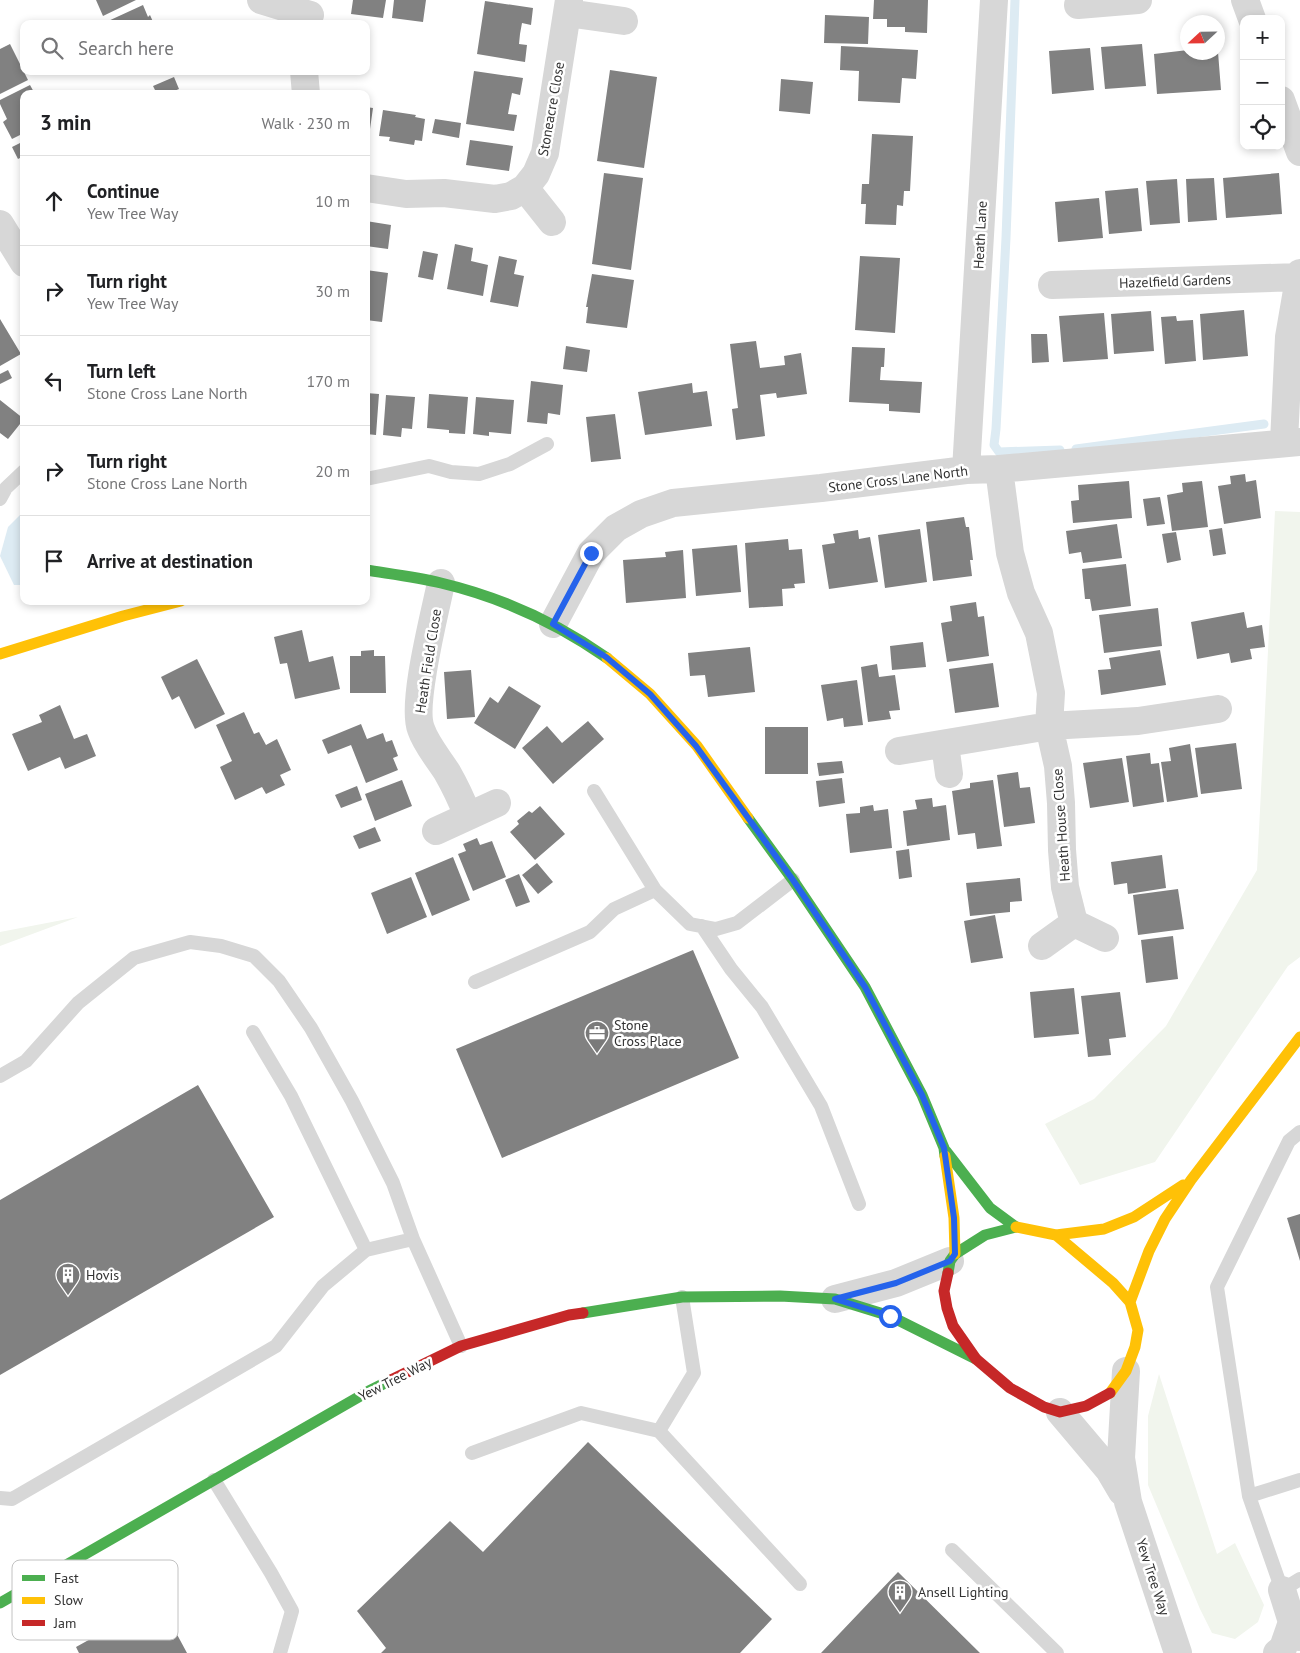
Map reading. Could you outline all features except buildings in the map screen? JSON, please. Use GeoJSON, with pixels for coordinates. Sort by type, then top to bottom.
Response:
{"type":"FeatureCollection","features":[{"type":"Feature","properties":{"kind":"street"},"geometry":{"type":"LineString","coordinates":[[262,0],[311,13]]}},
{"type":"Feature","properties":{"kind":"street","name":"Heath Lane"},"geometry":{"type":"LineString","coordinates":[[966,470],[994,0]]}},
{"type":"Feature","properties":{"kind":"street"},"geometry":{"type":"LineString","coordinates":[[1078,5],[1138,0]]}},
{"type":"Feature","properties":{"kind":"street"},"geometry":{"type":"LineString","coordinates":[[1245,0],[1251,15]]}},
{"type":"Feature","properties":{"kind":"street","name":"Stoneacre Close"},"geometry":{"type":"LineString","coordinates":[[525,188],[536,174],[545,153],[568,7],[624,21]]}},
{"type":"Feature","properties":{"kind":"street"},"geometry":{"type":"LineString","coordinates":[[304,75],[306,90]]}},
{"type":"Feature","properties":{"kind":"street"},"geometry":{"type":"LineString","coordinates":[[1283,105],[1300,152]]}},
{"type":"Feature","properties":{"kind":"street"},"geometry":{"type":"LineString","coordinates":[[370,189],[406,194],[444,193],[495,199],[511,196],[525,188],[552,222]]}},
{"type":"Feature","properties":{"kind":"street"},"geometry":{"type":"LineString","coordinates":[[0,224],[20,256]]}},
{"type":"Feature","properties":{"kind":"street","name":"Hazelfield Gardens"},"geometry":{"type":"LineString","coordinates":[[1052,285],[1299,275],[1289,337],[1292,442]]}},
{"type":"Feature","properties":{"kind":"street","name":"Stone Cross Lane North"},"geometry":{"type":"LineString","coordinates":[[553,624],[591,553],[616,528],[641,514],[673,503],[822,488],[966,470],[999,469],[1292,442]]}},
{"type":"Feature","properties":{"kind":"street","name":"Heath House Close"},"geometry":{"type":"LineString","coordinates":[[999,469],[1010,553],[1021,593],[1039,633],[1051,692],[1049,726],[1058,766],[1065,887],[1074,923]]}},
{"type":"Feature","properties":{"kind":"street"},"geometry":{"type":"LineString","coordinates":[[370,571],[441,583],[496,600],[553,624],[606,657],[650,694],[696,746],[793,880],[865,987],[922,1095],[944,1148],[954,1218],[952,1258],[944,1291],[946,1308],[953,1326],[976,1359],[1010,1388],[1044,1407],[1060,1412],[1086,1406],[1108,1395],[1126,1371],[1138,1330],[1130,1302],[1114,1283],[1056,1235]]}},
{"type":"Feature","properties":{"kind":"street","name":"Heath Field Close"},"geometry":{"type":"LineString","coordinates":[[441,583],[418,703],[418,717],[420,729],[452,782],[468,816]]}},
{"type":"Feature","properties":{"kind":"street"},"geometry":{"type":"LineString","coordinates":[[0,654],[123,616],[142,606]]}},
{"type":"Feature","properties":{"kind":"street"},"geometry":{"type":"LineString","coordinates":[[899,752],[1049,726],[1138,721],[1218,709]]}},
{"type":"Feature","properties":{"kind":"street"},"geometry":{"type":"LineString","coordinates":[[945,744],[948,774]]}},
{"type":"Feature","properties":{"kind":"street"},"geometry":{"type":"LineString","coordinates":[[436,830],[497,803]]}},
{"type":"Feature","properties":{"kind":"street"},"geometry":{"type":"LineString","coordinates":[[1042,946],[1074,923],[1105,938]]}},
{"type":"Feature","properties":{"kind":"street"},"geometry":{"type":"LineString","coordinates":[[1130,1302],[1149,1251],[1165,1220],[1191,1180],[1300,1037]]}},
{"type":"Feature","properties":{"kind":"street"},"geometry":{"type":"LineString","coordinates":[[944,1148],[990,1208],[1016,1227]]}},
{"type":"Feature","properties":{"kind":"street"},"geometry":{"type":"LineString","coordinates":[[952,1258],[985,1234],[1016,1227],[1056,1235],[1104,1229],[1134,1216],[1191,1180]]}},
{"type":"Feature","properties":{"kind":"street","name":"Yew Tree Way"},"geometry":{"type":"LineString","coordinates":[[835,1299],[896,1283],[952,1258]]}},
{"type":"Feature","properties":{"kind":"street","name":"Yew Tree Way"},"geometry":{"type":"LineString","coordinates":[[75,1560],[369,1391],[461,1346],[568,1315],[682,1297],[780,1296],[835,1299],[890,1316],[976,1359]]}},
{"type":"Feature","properties":{"kind":"street","name":"Yew Tree Way"},"geometry":{"type":"LineString","coordinates":[[1126,1371],[1121,1458],[1128,1502],[1178,1653]]}},
{"type":"Feature","properties":{"kind":"street","name":"Yew Tree Way"},"geometry":{"type":"LineString","coordinates":[[1060,1412],[1109,1470],[1128,1502]]}},
{"type":"Feature","properties":{"kind":"street"},"geometry":{"type":"LineString","coordinates":[[1277,1653],[1284,1648],[1296,1630],[1291,1584]]}},
{"type":"Feature","properties":{"kind":"street","name":"Yew Tree Way"},"geometry":{"type":"LineString","coordinates":[[0,1603],[12,1596]]}},
{"type":"Feature","properties":{"kind":"lane"},"geometry":{"type":"LineString","coordinates":[[370,478],[429,466],[451,472],[479,474],[510,464],[547,444]]}},
{"type":"Feature","properties":{"kind":"lane"},"geometry":{"type":"LineString","coordinates":[[0,499],[6,488],[20,475]]}},
{"type":"Feature","properties":{"kind":"lane"},"geometry":{"type":"LineString","coordinates":[[594,791],[655,890],[690,924],[716,929],[737,924],[793,880]]}},
{"type":"Feature","properties":{"kind":"lane"},"geometry":{"type":"LineString","coordinates":[[475,982],[590,932],[614,909],[655,890]]}},
{"type":"Feature","properties":{"kind":"lane"},"geometry":{"type":"LineString","coordinates":[[702,926],[731,969],[762,1007],[821,1106],[859,1204]]}},
{"type":"Feature","properties":{"kind":"lane"},"geometry":{"type":"LineString","coordinates":[[0,1076],[26,1061],[78,1003],[134,958],[190,942],[221,946],[254,956],[279,981],[311,1028],[352,1101],[393,1183],[413,1239],[461,1346]]}},
{"type":"Feature","properties":{"kind":"lane"},"geometry":{"type":"LineString","coordinates":[[253,1032],[291,1096],[366,1250]]}},
{"type":"Feature","properties":{"kind":"lane"},"geometry":{"type":"LineString","coordinates":[[1291,1584],[1249,1496],[1217,1287],[1289,1141],[1300,1132]]}},
{"type":"Feature","properties":{"kind":"lane"},"geometry":{"type":"LineString","coordinates":[[0,1498],[12,1499],[276,1346],[323,1286],[366,1250],[413,1239]]}},
{"type":"Feature","properties":{"kind":"lane"},"geometry":{"type":"LineString","coordinates":[[658,1431],[694,1373],[682,1297]]}},
{"type":"Feature","properties":{"kind":"lane"},"geometry":{"type":"LineString","coordinates":[[472,1453],[581,1413],[658,1431],[800,1584]]}},
{"type":"Feature","properties":{"kind":"lane"},"geometry":{"type":"LineString","coordinates":[[214,1480],[292,1611],[280,1653]]}},
{"type":"Feature","properties":{"kind":"lane"},"geometry":{"type":"LineString","coordinates":[[1249,1496],[1300,1480]]}},
{"type":"Feature","properties":{"kind":"lane"},"geometry":{"type":"LineString","coordinates":[[952,1550],[1057,1653]]}},
{"type":"Feature","properties":{"kind":"shaded area"},"geometry":{"type":"Polygon","coordinates":[[[1275,511],[1300,512],[1300,957],[1288,966],[1155,1162],[1080,1185],[1045,1124],[1094,1099],[1166,1026],[1257,870],[1275,511]]]}},
{"type":"Feature","properties":{"kind":"shaded area"},"geometry":{"type":"Polygon","coordinates":[[[20,515],[20,585],[14,585],[0,556],[8,527],[20,515]]]}},
{"type":"Feature","properties":{"kind":"shaded area"},"geometry":{"type":"Polygon","coordinates":[[[78,917],[0,946],[0,932],[78,917]]]}},
{"type":"Feature","properties":{"kind":"shaded area"},"geometry":{"type":"Polygon","coordinates":[[[1159,1374],[1217,1554],[1235,1543],[1264,1605],[1258,1622],[1235,1639],[1212,1633],[1148,1485],[1148,1416],[1159,1374]]]}},
{"type":"Feature","properties":{"kind":"waterway"},"geometry":{"type":"LineString","coordinates":[[1015,0],[1006,238],[994,445],[999,452],[1060,450]]}},
{"type":"Feature","properties":{"kind":"waterway"},"geometry":{"type":"LineString","coordinates":[[1076,449],[1264,424]]}},
{"type":"Feature","properties":{"kind":"traffic: fast"},"geometry":{"type":"LineString","coordinates":[[370,571],[432,581],[485,596],[527,613],[568,633],[607,658]]}},
{"type":"Feature","properties":{"kind":"traffic: fast"},"geometry":{"type":"LineString","coordinates":[[748,818],[793,880],[865,987],[922,1095],[944,1148],[945,1156]]}},
{"type":"Feature","properties":{"kind":"traffic: fast"},"geometry":{"type":"LineString","coordinates":[[946,1151],[990,1208],[1016,1227]]}},
{"type":"Feature","properties":{"kind":"traffic: fast"},"geometry":{"type":"LineString","coordinates":[[948,1273],[950,1261],[955,1254],[985,1235],[1016,1227]]}},
{"type":"Feature","properties":{"kind":"traffic: fast"},"geometry":{"type":"LineString","coordinates":[[583,1313],[682,1297],[780,1296],[835,1299],[890,1316],[976,1359]]}},
{"type":"Feature","properties":{"kind":"traffic: fast"},"geometry":{"type":"LineString","coordinates":[[75,1560],[391,1380]]}},
{"type":"Feature","properties":{"kind":"traffic: fast"},"geometry":{"type":"LineString","coordinates":[[0,1603],[12,1596]]}},
{"type":"Feature","properties":{"kind":"traffic: slow"},"geometry":{"type":"LineString","coordinates":[[0,654],[123,616],[166,605]]}},
{"type":"Feature","properties":{"kind":"traffic: slow"},"geometry":{"type":"LineString","coordinates":[[607,658],[650,694],[697,746],[748,818]]}},
{"type":"Feature","properties":{"kind":"traffic: slow"},"geometry":{"type":"LineString","coordinates":[[1130,1302],[1149,1251],[1165,1219],[1191,1180],[1300,1037]]}},
{"type":"Feature","properties":{"kind":"traffic: slow"},"geometry":{"type":"LineString","coordinates":[[945,1156],[954,1218],[955,1254]]}},
{"type":"Feature","properties":{"kind":"traffic: slow"},"geometry":{"type":"LineString","coordinates":[[1056,1235],[1104,1229],[1134,1217],[1183,1185]]}},
{"type":"Feature","properties":{"kind":"traffic: slow"},"geometry":{"type":"LineString","coordinates":[[1016,1227],[1056,1235],[1113,1283],[1130,1302],[1138,1330],[1135,1347],[1126,1371],[1110,1393]]}},
{"type":"Feature","properties":{"kind":"traffic: jam"},"geometry":{"type":"LineString","coordinates":[[948,1273],[944,1291],[953,1326],[976,1359],[1010,1388],[1044,1407],[1060,1412],[1086,1406],[1110,1393]]}},
{"type":"Feature","properties":{"kind":"traffic: jam"},"geometry":{"type":"LineString","coordinates":[[391,1380],[461,1346],[569,1315],[583,1313]]}},
{"type":"Feature","properties":{"kind":"place","name":"Stone Cross Place"},"geometry":{"type":"Point","coordinates":[597,1054]}},
{"type":"Feature","properties":{"kind":"place","name":"Hovis"},"geometry":{"type":"Point","coordinates":[68,1296]}},
{"type":"Feature","properties":{"kind":"place","name":"Ansell Lighting"},"geometry":{"type":"Point","coordinates":[900,1613]}},
{"type":"Feature","properties":{"kind":"route"},"geometry":{"type":"LineString","coordinates":[[591,553],[553,624],[606,657],[650,694],[696,746],[793,880],[865,987],[922,1095],[944,1148],[954,1218],[955,1254],[950,1261],[896,1283],[835,1299],[890,1316]]}}]}
